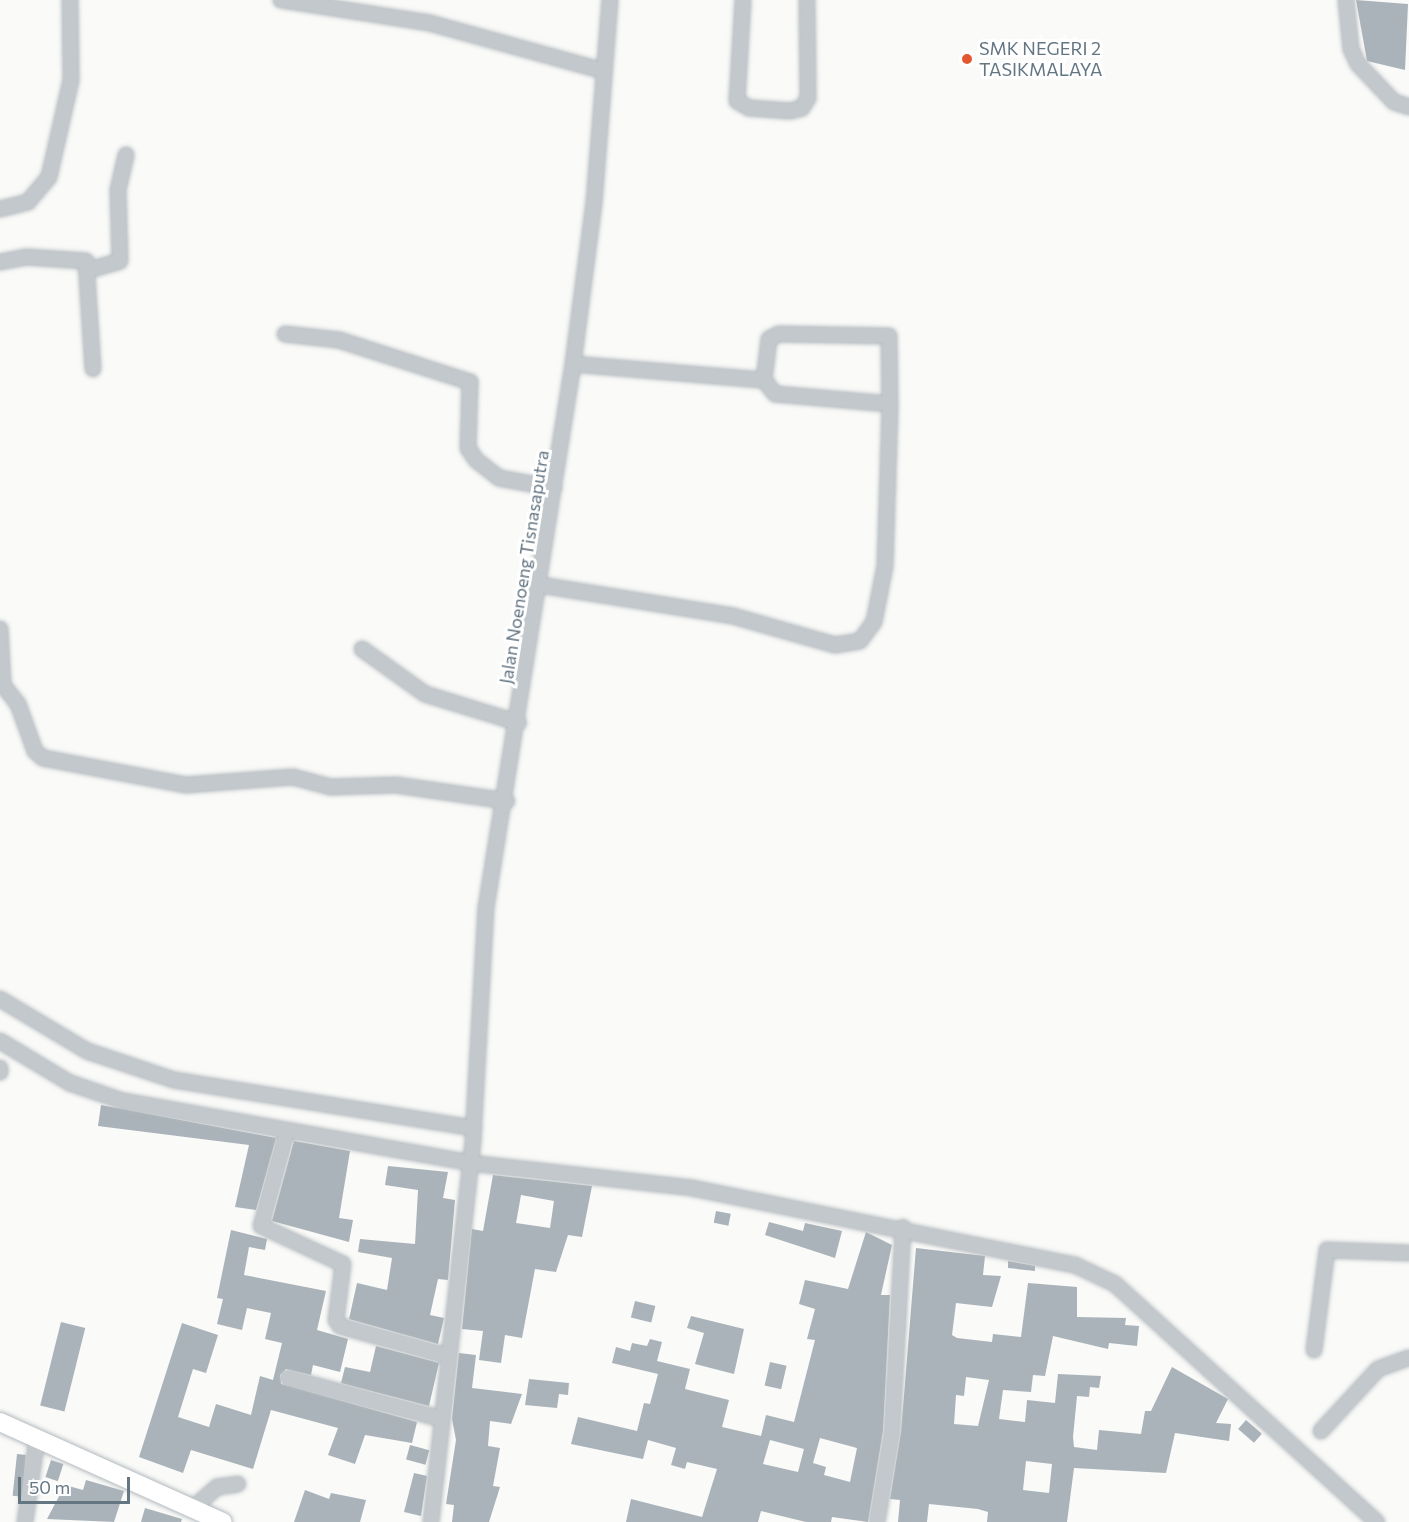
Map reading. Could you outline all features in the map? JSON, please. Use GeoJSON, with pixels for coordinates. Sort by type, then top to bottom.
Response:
{"type":"FeatureCollection","features":[{"type":"Feature","properties":{"kind":"main road"},"geometry":{"type":"LineString","coordinates":[[0,1422],[223,1522]]}},
{"type":"Feature","properties":{"kind":"street"},"geometry":{"type":"LineString","coordinates":[[0,209],[28,202],[49,177],[70,80],[70,0]]}},
{"type":"Feature","properties":{"kind":"street"},"geometry":{"type":"LineString","coordinates":[[281,0],[430,23],[604,71]]}},
{"type":"Feature","properties":{"kind":"street","name":"Jalan Noenoeng Tisnasaputra"},"geometry":{"type":"LineString","coordinates":[[431,1522],[471,1159],[486,908],[507,801],[573,364],[604,71],[609,0]]}},
{"type":"Feature","properties":{"kind":"street"},"geometry":{"type":"LineString","coordinates":[[743,0],[737,101],[749,108],[790,111],[802,108],[808,98],[807,0]]}},
{"type":"Feature","properties":{"kind":"street"},"geometry":{"type":"LineString","coordinates":[[1346,0],[1351,49],[1358,64],[1394,102],[1409,107]]}},
{"type":"Feature","properties":{"kind":"street"},"geometry":{"type":"LineString","coordinates":[[89,270],[120,261],[118,190],[126,155]]}},
{"type":"Feature","properties":{"kind":"street"},"geometry":{"type":"LineString","coordinates":[[0,262],[79,257],[89,270],[93,369]]}},
{"type":"Feature","properties":{"kind":"street"},"geometry":{"type":"LineString","coordinates":[[285,334],[339,340],[470,382],[468,448],[476,460],[499,478],[554,488]]}},
{"type":"Feature","properties":{"kind":"street"},"geometry":{"type":"LineString","coordinates":[[540,585],[733,616],[835,645],[860,641],[874,622],[885,566],[892,342],[884,334],[774,334],[764,380]]}},
{"type":"Feature","properties":{"kind":"street"},"geometry":{"type":"LineString","coordinates":[[573,364],[764,380],[776,394],[890,404]]}},
{"type":"Feature","properties":{"kind":"street"},"geometry":{"type":"LineString","coordinates":[[0,629],[3,685],[18,704],[35,751],[43,758],[186,785],[293,777],[330,787],[396,785],[507,801]]}},
{"type":"Feature","properties":{"kind":"street"},"geometry":{"type":"LineString","coordinates":[[362,649],[424,694],[519,723]]}},
{"type":"Feature","properties":{"kind":"street"},"geometry":{"type":"LineString","coordinates":[[0,999],[87,1051],[174,1080],[473,1134]]}},
{"type":"Feature","properties":{"kind":"street"},"geometry":{"type":"LineString","coordinates":[[0,1041],[70,1083],[123,1101],[287,1131],[471,1159],[692,1188],[903,1227],[1075,1265],[1115,1284],[1377,1522]]}},
{"type":"Feature","properties":{"kind":"street"},"geometry":{"type":"LineString","coordinates":[[287,1131],[261,1226],[344,1264],[336,1320],[340,1326],[450,1358]]}},
{"type":"Feature","properties":{"kind":"street"},"geometry":{"type":"LineString","coordinates":[[877,1522],[892,1432],[903,1227]]}},
{"type":"Feature","properties":{"kind":"street"},"geometry":{"type":"LineString","coordinates":[[1314,1350],[1327,1250],[1409,1253]]}},
{"type":"Feature","properties":{"kind":"street"},"geometry":{"type":"LineString","coordinates":[[1321,1431],[1378,1369],[1409,1358]]}},
{"type":"Feature","properties":{"kind":"street"},"geometry":{"type":"LineString","coordinates":[[288,1378],[442,1419]]}},
{"type":"Feature","properties":{"kind":"street"},"geometry":{"type":"LineString","coordinates":[[25,1522],[37,1439]]}},
{"type":"Feature","properties":{"kind":"street"},"geometry":{"type":"LineString","coordinates":[[193,1508],[217,1487],[238,1484]]}},
{"type":"Feature","properties":{"kind":"building"},"geometry":{"type":"Polygon","coordinates":[[[1356,0],[1408,4],[1405,70],[1367,61],[1356,0]]]}},
{"type":"Feature","properties":{"kind":"building"},"geometry":{"type":"Polygon","coordinates":[[[101,1105],[276,1138],[256,1210],[235,1207],[249,1145],[98,1126],[101,1105]]]}},
{"type":"Feature","properties":{"kind":"building"},"geometry":{"type":"Polygon","coordinates":[[[294,1141],[350,1151],[339,1218],[353,1220],[349,1242],[272,1221],[294,1141]]]}},
{"type":"Feature","properties":{"kind":"building"},"geometry":{"type":"Polygon","coordinates":[[[388,1166],[448,1172],[443,1198],[455,1200],[448,1280],[438,1279],[430,1315],[444,1318],[438,1344],[349,1319],[357,1283],[387,1290],[392,1258],[358,1252],[360,1239],[415,1244],[418,1190],[385,1185],[388,1166]]]}},
{"type":"Feature","properties":{"kind":"building"},"geometry":{"type":"Polygon","coordinates":[[[493,1175],[592,1186],[582,1237],[568,1235],[556,1272],[535,1269],[522,1338],[505,1335],[501,1363],[479,1360],[483,1331],[462,1329],[472,1229],[483,1231],[493,1175]],[[521,1195],[516,1223],[550,1228],[554,1201],[521,1195]]]}},
{"type":"Feature","properties":{"kind":"building"},"geometry":{"type":"Polygon","coordinates":[[[716,1211],[731,1214],[728,1226],[714,1223],[716,1211]]]}},
{"type":"Feature","properties":{"kind":"building"},"geometry":{"type":"Polygon","coordinates":[[[769,1222],[803,1231],[805,1223],[842,1231],[835,1258],[765,1235],[769,1222]]]}},
{"type":"Feature","properties":{"kind":"building"},"geometry":{"type":"Polygon","coordinates":[[[231,1230],[267,1239],[265,1250],[249,1247],[244,1275],[326,1291],[317,1330],[348,1339],[340,1372],[313,1365],[311,1375],[286,1369],[280,1375],[281,1384],[417,1422],[412,1443],[365,1435],[355,1464],[328,1455],[338,1428],[271,1410],[253,1469],[191,1450],[183,1473],[139,1457],[182,1323],[218,1335],[206,1373],[193,1369],[178,1417],[209,1427],[216,1404],[251,1415],[260,1376],[273,1380],[282,1343],[265,1339],[271,1313],[247,1308],[242,1330],[217,1324],[223,1299],[217,1298],[231,1230]]]}},
{"type":"Feature","properties":{"kind":"building"},"geometry":{"type":"Polygon","coordinates":[[[866,1232],[892,1245],[881,1295],[890,1295],[883,1431],[868,1522],[832,1517],[831,1522],[806,1522],[761,1511],[758,1522],[626,1522],[631,1499],[702,1517],[717,1469],[687,1462],[685,1469],[671,1465],[676,1448],[648,1440],[643,1459],[571,1444],[578,1417],[637,1431],[644,1403],[650,1404],[658,1374],[612,1363],[616,1347],[630,1351],[632,1343],[647,1346],[650,1339],[662,1342],[657,1361],[690,1369],[685,1389],[729,1400],[722,1427],[761,1436],[766,1415],[794,1422],[815,1340],[807,1339],[815,1309],[799,1304],[805,1280],[848,1289],[866,1232]],[[820,1438],[813,1463],[826,1467],[824,1475],[850,1482],[857,1448],[820,1438]],[[770,1440],[763,1464],[798,1472],[804,1449],[770,1440]]]}},
{"type":"Feature","properties":{"kind":"building"},"geometry":{"type":"Polygon","coordinates":[[[916,1248],[985,1256],[983,1275],[1001,1276],[992,1307],[956,1303],[952,1335],[957,1338],[992,1342],[993,1334],[1021,1337],[1028,1283],[1077,1287],[1077,1317],[1126,1318],[1125,1325],[1139,1326],[1137,1346],[1109,1343],[1108,1349],[1053,1336],[1045,1376],[1033,1375],[1031,1392],[1003,1390],[999,1419],[1025,1422],[1027,1400],[1055,1403],[1058,1374],[1101,1376],[1099,1388],[1090,1387],[1089,1397],[1077,1396],[1073,1437],[1074,1447],[1097,1450],[1099,1430],[1141,1434],[1145,1411],[1151,1411],[1172,1367],[1228,1399],[1216,1423],[1231,1424],[1229,1441],[1175,1433],[1166,1473],[1074,1468],[1067,1522],[987,1522],[988,1512],[929,1504],[927,1522],[898,1522],[900,1500],[890,1499],[901,1432],[916,1248]],[[966,1377],[964,1396],[956,1395],[954,1424],[978,1426],[989,1380],[966,1377]],[[1026,1461],[1023,1490],[1049,1493],[1052,1464],[1026,1461]]]}},
{"type":"Feature","properties":{"kind":"building"},"geometry":{"type":"Polygon","coordinates":[[[1008,1261],[1035,1266],[1035,1271],[1008,1268],[1008,1261]]]}},
{"type":"Feature","properties":{"kind":"building"},"geometry":{"type":"Polygon","coordinates":[[[635,1301],[655,1306],[651,1323],[631,1317],[635,1301]]]}},
{"type":"Feature","properties":{"kind":"building"},"geometry":{"type":"Polygon","coordinates":[[[691,1316],[744,1329],[734,1374],[695,1364],[704,1333],[687,1328],[691,1316]]]}},
{"type":"Feature","properties":{"kind":"building"},"geometry":{"type":"Polygon","coordinates":[[[61,1322],[85,1328],[64,1411],[40,1405],[61,1322]]]}},
{"type":"Feature","properties":{"kind":"building"},"geometry":{"type":"Polygon","coordinates":[[[376,1346],[439,1363],[429,1406],[341,1383],[345,1367],[370,1372],[376,1346]]]}},
{"type":"Feature","properties":{"kind":"building"},"geometry":{"type":"Polygon","coordinates":[[[459,1353],[476,1355],[472,1388],[522,1394],[511,1424],[490,1421],[488,1446],[500,1448],[493,1486],[500,1487],[489,1522],[452,1522],[454,1505],[446,1504],[456,1440],[452,1419],[459,1353]]]}},
{"type":"Feature","properties":{"kind":"building"},"geometry":{"type":"Polygon","coordinates":[[[770,1362],[787,1366],[781,1389],[765,1385],[770,1362]]]}},
{"type":"Feature","properties":{"kind":"building"},"geometry":{"type":"Polygon","coordinates":[[[529,1379],[569,1383],[568,1395],[559,1394],[557,1408],[525,1405],[529,1379]]]}},
{"type":"Feature","properties":{"kind":"building"},"geometry":{"type":"Polygon","coordinates":[[[1246,1420],[1262,1434],[1254,1443],[1238,1429],[1246,1420]]]}},
{"type":"Feature","properties":{"kind":"building"},"geometry":{"type":"Polygon","coordinates":[[[410,1445],[429,1450],[425,1465],[406,1459],[410,1445]]]}},
{"type":"Feature","properties":{"kind":"building"},"geometry":{"type":"Polygon","coordinates":[[[17,1454],[26,1455],[22,1497],[13,1496],[17,1454]]]}},
{"type":"Feature","properties":{"kind":"building"},"geometry":{"type":"Polygon","coordinates":[[[51,1460],[63,1464],[58,1481],[45,1477],[51,1460]]]}},
{"type":"Feature","properties":{"kind":"building"},"geometry":{"type":"Polygon","coordinates":[[[414,1473],[427,1476],[421,1516],[404,1512],[414,1473]]]}},
{"type":"Feature","properties":{"kind":"building"},"geometry":{"type":"Polygon","coordinates":[[[86,1480],[124,1491],[114,1522],[47,1519],[65,1485],[83,1490],[86,1480]]]}},
{"type":"Feature","properties":{"kind":"building"},"geometry":{"type":"Polygon","coordinates":[[[305,1490],[329,1499],[331,1493],[366,1500],[360,1522],[294,1522],[305,1490]]]}},
{"type":"Feature","properties":{"kind":"building"},"geometry":{"type":"Polygon","coordinates":[[[145,1508],[182,1519],[181,1522],[141,1522],[145,1508]]]}},
{"type":"Feature","properties":{"kind":"place","name":"SMK NEGERI 2 TASIKMALAYA"},"geometry":{"type":"Point","coordinates":[967,59]}}]}
